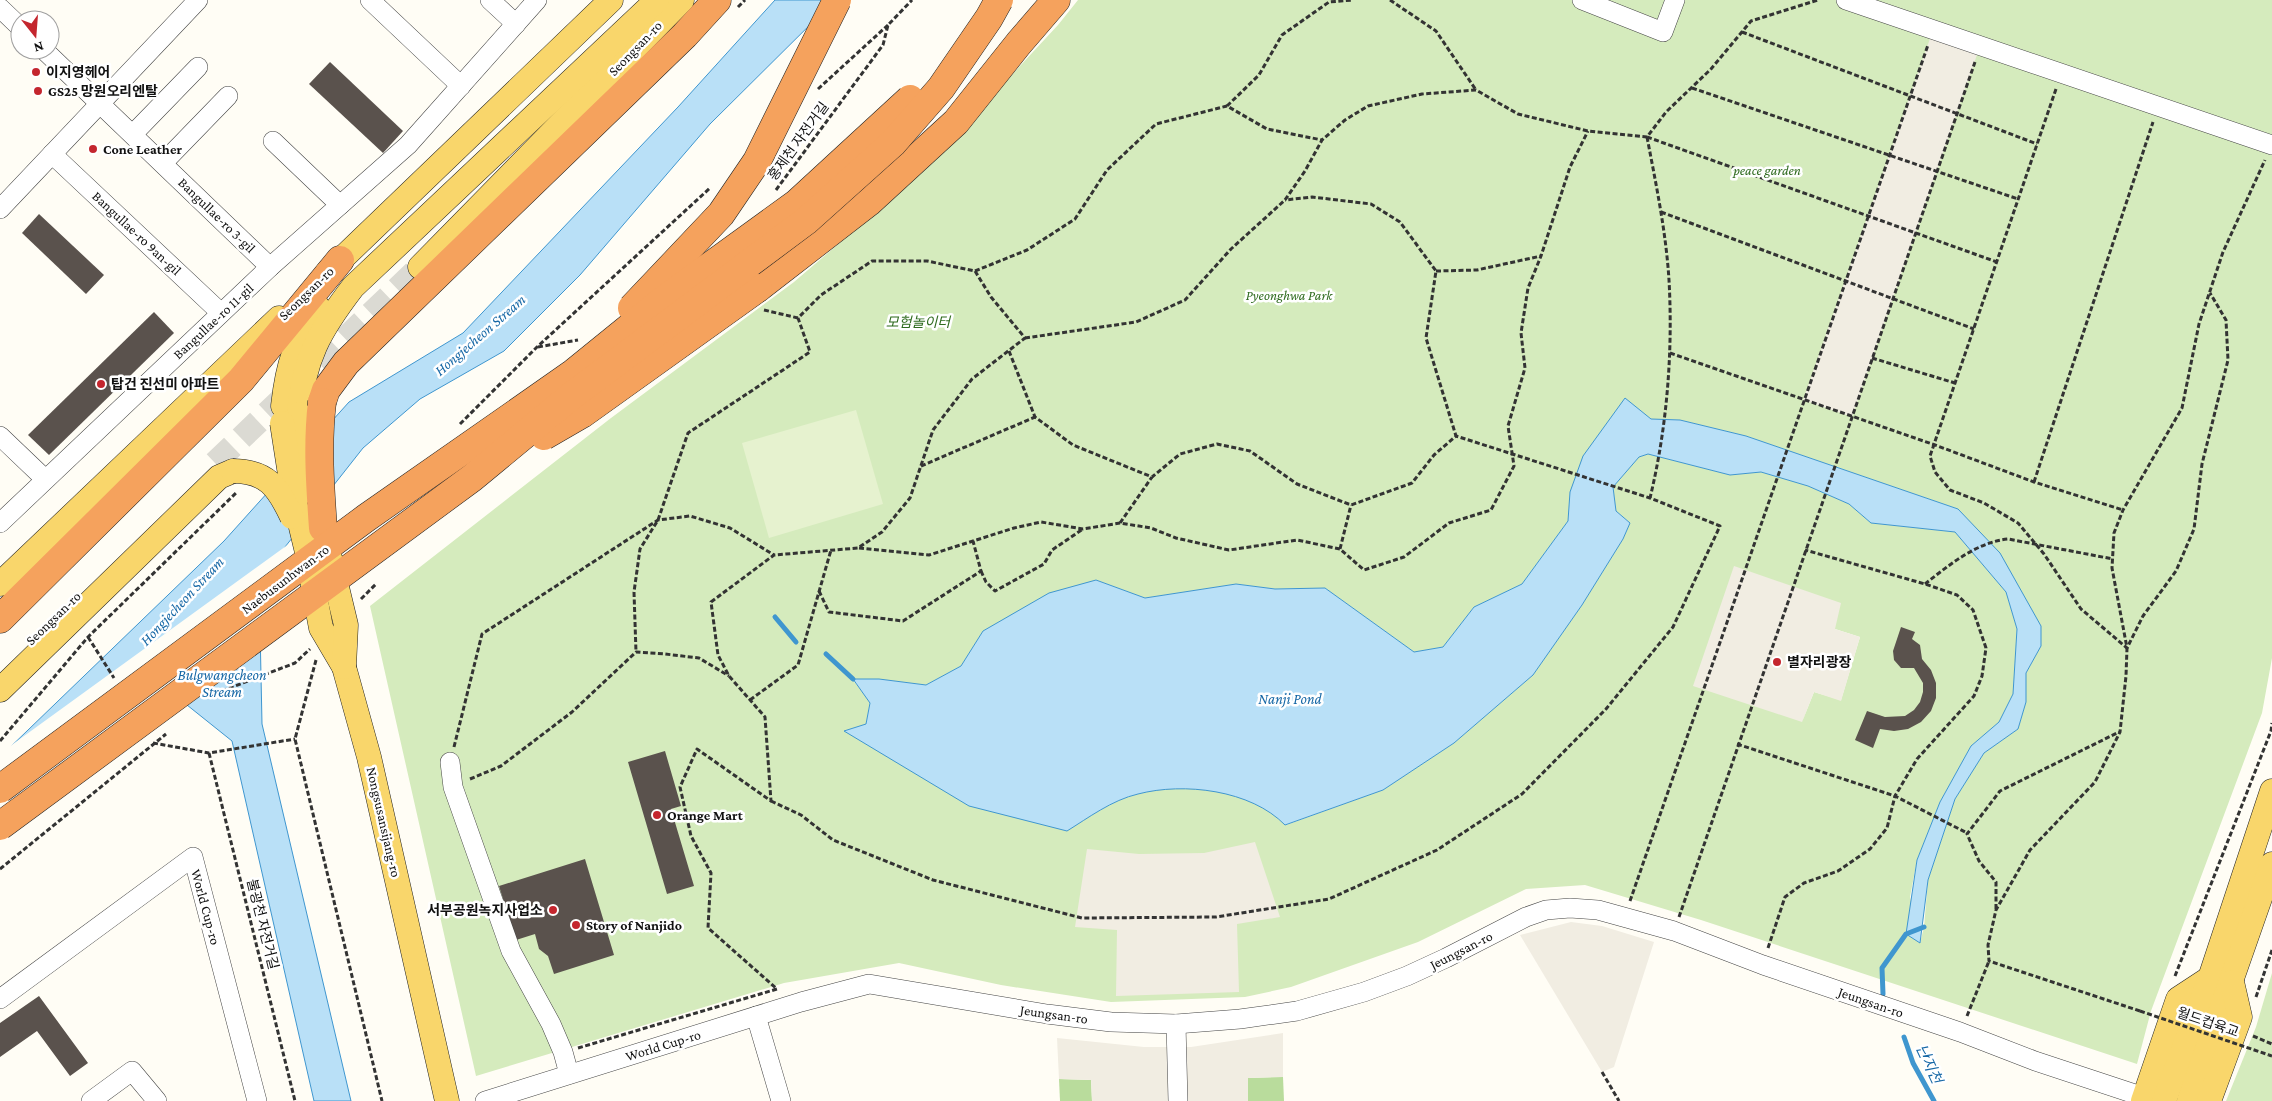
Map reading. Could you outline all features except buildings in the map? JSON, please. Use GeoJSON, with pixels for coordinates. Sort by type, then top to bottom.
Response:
{"type":"FeatureCollection","features":[{"type":"Feature","properties":{"kind":"highway"},"geometry":{"type":"LineString","coordinates":[[323,528],[319,423],[301,413],[326,390],[346,363],[685,34],[717,0]]}},
{"type":"Feature","properties":{"kind":"highway"},"geometry":{"type":"LineString","coordinates":[[572,374],[648,290],[722,214],[757,160],[837,0]]}},
{"type":"Feature","properties":{"kind":"highway"},"geometry":{"type":"LineString","coordinates":[[472,478],[570,397],[806,222],[893,143],[941,88],[989,18],[999,0]]}},
{"type":"Feature","properties":{"kind":"highway"},"geometry":{"type":"LineString","coordinates":[[572,374],[662,301],[797,203],[880,128],[1011,0]]}},
{"type":"Feature","properties":{"kind":"highway"},"geometry":{"type":"LineString","coordinates":[[472,478],[582,414],[757,298],[870,202],[956,122],[1056,0]]}},
{"type":"Feature","properties":{"kind":"highway"},"geometry":{"type":"LineString","coordinates":[[0,618],[241,380],[340,260]]}},
{"type":"Feature","properties":{"kind":"highway","name":"Naebusunhwan-ro"},"geometry":{"type":"LineString","coordinates":[[0,788],[366,518],[572,374]]}},
{"type":"Feature","properties":{"kind":"highway","name":"Naebusunhwan-ro"},"geometry":{"type":"LineString","coordinates":[[0,826],[472,478]]}},
{"type":"Feature","properties":{"kind":"main road","name":"Seongsan-ro"},"geometry":{"type":"LineString","coordinates":[[0,584],[435,168],[515,94],[611,0]]}},
{"type":"Feature","properties":{"kind":"main road"},"geometry":{"type":"LineString","coordinates":[[306,548],[293,494],[301,413],[301,391],[306,365],[327,323],[353,287],[656,0]]}},
{"type":"Feature","properties":{"kind":"main road","name":"Seongsan-ro"},"geometry":{"type":"LineString","coordinates":[[420,267],[682,0]]}},
{"type":"Feature","properties":{"kind":"main road"},"geometry":{"type":"LineString","coordinates":[[301,413],[289,363],[297,341],[321,303],[435,168]]}},
{"type":"Feature","properties":{"kind":"main road","name":"Seongsan-ro"},"geometry":{"type":"LineString","coordinates":[[0,669],[224,467]]}},
{"type":"Feature","properties":{"kind":"main road"},"geometry":{"type":"LineString","coordinates":[[0,690],[219,477],[224,467],[260,474],[269,482],[289,511],[306,548]]}},
{"type":"Feature","properties":{"kind":"main road"},"geometry":{"type":"LineString","coordinates":[[323,528],[346,625],[344,667]]}},
{"type":"Feature","properties":{"kind":"main road","name":"Nongsusansijang-ro"},"geometry":{"type":"LineString","coordinates":[[306,548],[321,628],[344,667],[369,758],[447,1101]]}},
{"type":"Feature","properties":{"kind":"main road"},"geometry":{"type":"LineString","coordinates":[[2189,1101],[2272,790]]}},
{"type":"Feature","properties":{"kind":"main road"},"geometry":{"type":"LineString","coordinates":[[2150,1100],[2178,999],[2221,980],[2272,864]]}},
{"type":"Feature","properties":{"kind":"main road"},"geometry":{"type":"LineString","coordinates":[[2209,1101],[2240,1017],[2221,980]]}},
{"type":"Feature","properties":{"kind":"street"},"geometry":{"type":"LineString","coordinates":[[0,209],[198,0]]}},
{"type":"Feature","properties":{"kind":"street"},"geometry":{"type":"LineString","coordinates":[[370,0],[461,86]]}},
{"type":"Feature","properties":{"kind":"street"},"geometry":{"type":"LineString","coordinates":[[490,0],[516,24]]}},
{"type":"Feature","properties":{"kind":"street","name":"Bangullae-ro 11-gil"},"geometry":{"type":"LineString","coordinates":[[0,523],[270,267],[408,145],[537,0]]}},
{"type":"Feature","properties":{"kind":"street"},"geometry":{"type":"LineString","coordinates":[[1582,0],[1663,32],[1675,0]]}},
{"type":"Feature","properties":{"kind":"street"},"geometry":{"type":"LineString","coordinates":[[1846,0],[2272,145]]}},
{"type":"Feature","properties":{"kind":"street"},"geometry":{"type":"LineString","coordinates":[[0,8],[10,18]]}},
{"type":"Feature","properties":{"kind":"street","name":"Bangullae-ro 3-gil"},"geometry":{"type":"LineString","coordinates":[[55,60],[270,267]]}},
{"type":"Feature","properties":{"kind":"street"},"geometry":{"type":"LineString","coordinates":[[132,134],[198,67]]}},
{"type":"Feature","properties":{"kind":"street"},"geometry":{"type":"LineString","coordinates":[[163,163],[228,96]]}},
{"type":"Feature","properties":{"kind":"street"},"geometry":{"type":"LineString","coordinates":[[273,141],[340,205]]}},
{"type":"Feature","properties":{"kind":"street","name":"Bangullae-ro 9an-gil"},"geometry":{"type":"LineString","coordinates":[[52,154],[221,313]]}},
{"type":"Feature","properties":{"kind":"street"},"geometry":{"type":"LineString","coordinates":[[3,446],[45,479]]}},
{"type":"Feature","properties":{"kind":"street"},"geometry":{"type":"LineString","coordinates":[[450,762],[453,786],[511,951],[551,1024],[563,1052],[569,1074]]}},
{"type":"Feature","properties":{"kind":"street","name":"World Cup-ro"},"geometry":{"type":"LineString","coordinates":[[0,999],[193,857],[256,1101]]}},
{"type":"Feature","properties":{"kind":"street","name":"Jeungsan-ro"},"geometry":{"type":"LineString","coordinates":[[756,1016],[869,984],[1047,1014],[1111,1022],[1176,1024],[1240,1019],[1297,1011],[1364,992],[1407,976],[1446,958],[1526,917],[1546,910],[1570,908],[1598,910],[1674,931],[1763,965],[1960,1032],[2036,1061],[2150,1100]]}},
{"type":"Feature","properties":{"kind":"street"},"geometry":{"type":"LineString","coordinates":[[756,1016],[781,1101]]}},
{"type":"Feature","properties":{"kind":"street","name":"World Cup-ro"},"geometry":{"type":"LineString","coordinates":[[485,1101],[756,1016]]}},
{"type":"Feature","properties":{"kind":"street"},"geometry":{"type":"LineString","coordinates":[[1176,1024],[1178,1101]]}},
{"type":"Feature","properties":{"kind":"street"},"geometry":{"type":"LineString","coordinates":[[91,1101],[132,1071],[157,1101]]}},
{"type":"Feature","properties":{"kind":"path","name":"홍제천 자전거길"},"geometry":{"type":"LineString","coordinates":[[773,194],[882,45],[888,25],[912,0]]}},
{"type":"Feature","properties":{"kind":"path"},"geometry":{"type":"LineString","coordinates":[[798,318],[821,295],[872,261],[927,261],[975,271],[1027,250],[1075,219],[1107,170],[1156,124],[1227,106],[1259,75],[1282,35],[1329,2],[1353,0]]}},
{"type":"Feature","properties":{"kind":"path"},"geometry":{"type":"LineString","coordinates":[[1390,0],[1436,31],[1476,90],[1518,114],[1588,131],[1646,137],[1997,262]]}},
{"type":"Feature","properties":{"kind":"path"},"geometry":{"type":"LineString","coordinates":[[1650,498],[1658,465],[1670,353],[1669,279],[1661,212],[1646,137],[1666,112],[1712,69],[1751,21],[1818,0]]}},
{"type":"Feature","properties":{"kind":"path"},"geometry":{"type":"LineString","coordinates":[[815,92],[888,25]]}},
{"type":"Feature","properties":{"kind":"path"},"geometry":{"type":"LineString","coordinates":[[1625,916],[1933,30]]}},
{"type":"Feature","properties":{"kind":"path"},"geometry":{"type":"LineString","coordinates":[[1742,32],[2037,144]]}},
{"type":"Feature","properties":{"kind":"path"},"geometry":{"type":"LineString","coordinates":[[1674,931],[1737,744],[1980,46]]}},
{"type":"Feature","properties":{"kind":"path"},"geometry":{"type":"LineString","coordinates":[[2061,73],[1930,456],[1934,472],[1950,490],[1984,503],[2018,522],[2038,547],[2081,609],[2127,648]]}},
{"type":"Feature","properties":{"kind":"path"},"geometry":{"type":"LineString","coordinates":[[1692,88],[2018,199]]}},
{"type":"Feature","properties":{"kind":"path"},"geometry":{"type":"LineString","coordinates":[[858,548],[882,532],[910,498],[932,430],[972,379],[1025,338],[1136,322],[1185,300],[1231,249],[1285,200],[1305,171],[1322,140],[1344,120],[1368,106],[1422,94],[1476,90]]}},
{"type":"Feature","properties":{"kind":"path"},"geometry":{"type":"LineString","coordinates":[[1227,106],[1267,129],[1322,140]]}},
{"type":"Feature","properties":{"kind":"path"},"geometry":{"type":"LineString","coordinates":[[2034,482],[2158,107]]}},
{"type":"Feature","properties":{"kind":"path"},"geometry":{"type":"LineString","coordinates":[[771,801],[765,717],[729,676],[718,655],[712,602],[774,555],[858,548],[929,555],[1014,528],[1041,522],[1083,529],[1120,523],[1151,528],[1176,538],[1229,550],[1297,540],[1340,549],[1364,570],[1404,557],[1449,523],[1491,510],[1514,466],[1508,426],[1525,368],[1521,333],[1528,288],[1541,256],[1570,167],[1588,131]]}},
{"type":"Feature","properties":{"kind":"path"},"geometry":{"type":"LineString","coordinates":[[1996,910],[2030,850],[2095,782],[2120,732],[2127,648],[2112,568],[2114,533],[2122,510],[2182,408],[2199,324],[2223,252],[2272,145]]}},
{"type":"Feature","properties":{"kind":"path"},"geometry":{"type":"LineString","coordinates":[[456,429],[537,347],[713,186]]}},
{"type":"Feature","properties":{"kind":"path"},"geometry":{"type":"LineString","coordinates":[[1285,200],[1312,197],[1371,204],[1400,222],[1436,271],[1426,338],[1456,436]]}},
{"type":"Feature","properties":{"kind":"path"},"geometry":{"type":"LineString","coordinates":[[1661,212],[1974,329]]}},
{"type":"Feature","properties":{"kind":"path"},"geometry":{"type":"LineString","coordinates":[[1436,271],[1477,270],[1541,256]]}},
{"type":"Feature","properties":{"kind":"path"},"geometry":{"type":"LineString","coordinates":[[975,271],[991,298],[1025,338]]}},
{"type":"Feature","properties":{"kind":"path"},"geometry":{"type":"LineString","coordinates":[[2127,648],[2143,616],[2176,571],[2194,529],[2202,464],[2228,360],[2226,320],[2210,293]]}},
{"type":"Feature","properties":{"kind":"path"},"geometry":{"type":"LineString","coordinates":[[636,652],[634,592],[640,549],[658,520],[688,433],[810,352],[798,318],[757,298]]}},
{"type":"Feature","properties":{"kind":"path"},"geometry":{"type":"LineString","coordinates":[[1008,351],[1035,417],[1073,445],[1152,477]]}},
{"type":"Feature","properties":{"kind":"path"},"geometry":{"type":"LineString","coordinates":[[1670,353],[2034,482],[2122,510]]}},
{"type":"Feature","properties":{"kind":"path"},"geometry":{"type":"LineString","coordinates":[[1872,358],[1955,383]]}},
{"type":"Feature","properties":{"kind":"path"},"geometry":{"type":"LineString","coordinates":[[921,466],[1035,417]]}},
{"type":"Feature","properties":{"kind":"path"},"geometry":{"type":"LineString","coordinates":[[563,1052],[777,989],[708,928],[711,873],[691,836],[680,787],[697,749],[771,801],[801,815],[833,840],[933,880],[1082,918],[1216,917],[1329,899],[1437,850],[1522,794],[1606,708],[1673,627],[1720,526],[1650,498],[1456,436]]}},
{"type":"Feature","properties":{"kind":"path"},"geometry":{"type":"LineString","coordinates":[[1120,523],[1152,477],[1180,454],[1217,444],[1250,451],[1297,484],[1351,505],[1412,483],[1434,454],[1456,436]]}},
{"type":"Feature","properties":{"kind":"path"},"geometry":{"type":"LineString","coordinates":[[1340,549],[1351,505]]}},
{"type":"Feature","properties":{"kind":"path"},"geometry":{"type":"LineString","coordinates":[[450,762],[482,634],[658,520],[690,516],[730,528],[774,555]]}},
{"type":"Feature","properties":{"kind":"path"},"geometry":{"type":"LineString","coordinates":[[973,541],[981,571],[986,582],[995,591],[1044,564],[1052,550],[1083,529]]}},
{"type":"Feature","properties":{"kind":"path"},"geometry":{"type":"LineString","coordinates":[[1925,584],[1970,553],[1996,540],[2008,540],[2038,547],[2113,559]]}},
{"type":"Feature","properties":{"kind":"path"},"geometry":{"type":"LineString","coordinates":[[750,700],[798,665],[831,550]]}},
{"type":"Feature","properties":{"kind":"path"},"geometry":{"type":"LineString","coordinates":[[1763,965],[1785,897],[1804,883],[1838,870],[1870,849],[1887,828],[1895,796],[1917,759],[1974,696],[1982,676],[1986,648],[1973,610],[1957,595],[1805,550]]}},
{"type":"Feature","properties":{"kind":"path"},"geometry":{"type":"LineString","coordinates":[[820,590],[829,612],[902,621],[981,571]]}},
{"type":"Feature","properties":{"kind":"path"},"geometry":{"type":"LineString","coordinates":[[88,637],[98,653]]}},
{"type":"Feature","properties":{"kind":"path"},"geometry":{"type":"LineString","coordinates":[[215,694],[295,663],[315,644]]}},
{"type":"Feature","properties":{"kind":"path"},"geometry":{"type":"LineString","coordinates":[[453,786],[501,766],[572,712],[636,652],[699,658],[729,676]]}},
{"type":"Feature","properties":{"kind":"path"},"geometry":{"type":"LineString","coordinates":[[316,656],[295,739],[382,1101]]}},
{"type":"Feature","properties":{"kind":"path"},"geometry":{"type":"LineString","coordinates":[[2171,985],[2271,731],[2272,723]]}},
{"type":"Feature","properties":{"kind":"path"},"geometry":{"type":"LineString","coordinates":[[0,869],[167,732]]}},
{"type":"Feature","properties":{"kind":"path"},"geometry":{"type":"LineString","coordinates":[[1967,834],[2000,791],[2120,732]]}},
{"type":"Feature","properties":{"kind":"path"},"geometry":{"type":"LineString","coordinates":[[154,744],[209,753],[295,739]]}},
{"type":"Feature","properties":{"kind":"path"},"geometry":{"type":"LineString","coordinates":[[1737,744],[1895,796],[1967,834],[1979,860],[1996,882],[1996,910],[1988,945],[1989,961],[1960,1032]]}},
{"type":"Feature","properties":{"kind":"path","name":"불광천 자전거길"},"geometry":{"type":"LineString","coordinates":[[209,753],[295,1101]]}},
{"type":"Feature","properties":{"kind":"path"},"geometry":{"type":"LineString","coordinates":[[2253,1004],[2272,950]]}},
{"type":"Feature","properties":{"kind":"path","name":"월드컵육교"},"geometry":{"type":"LineString","coordinates":[[1989,961],[2270,1056]]}},
{"type":"Feature","properties":{"kind":"path"},"geometry":{"type":"LineString","coordinates":[[2158,1022],[2161,1012]]}},
{"type":"Feature","properties":{"kind":"path"},"geometry":{"type":"LineString","coordinates":[[2250,1035],[2272,1044]]}},
{"type":"Feature","properties":{"kind":"path"},"geometry":{"type":"LineString","coordinates":[[1602,1072],[1618,1101]]}},
{"type":"Feature","properties":{"kind":"green space","name":"Pyeonghwa Park"},"geometry":{"type":"Polygon","coordinates":[[[1078,0],[2272,0],[2272,658],[2262,713],[2151,1011],[2137,1064],[1701,920],[1585,885],[1526,889],[1418,942],[1291,987],[1245,997],[1111,1002],[1001,985],[899,963],[784,983],[476,1076],[370,606],[611,418],[794,282],[920,174],[1058,25],[1078,0]],[[1625,399],[1570,492],[1568,521],[1522,584],[1474,607],[1443,647],[1414,652],[1325,588],[1275,589],[1236,584],[1145,598],[1096,580],[983,631],[961,666],[926,685],[879,679],[853,680],[870,702],[866,724],[845,731],[1066,831],[1119,800],[1156,790],[1176,788],[1216,791],[1236,796],[1271,813],[1286,825],[1383,790],[1454,743],[1533,675],[1582,605],[1623,539],[1630,523],[1616,511],[1613,487],[1639,457],[1648,454],[1730,475],[1761,472],[1808,486],[1849,504],[1871,523],[1955,532],[2006,592],[2017,629],[2013,694],[1999,722],[1971,746],[1940,802],[1917,860],[1910,897],[1920,943],[1924,927],[1928,880],[1955,799],[1984,753],[2018,729],[2026,702],[2026,673],[2041,646],[1958,509],[1746,436],[1680,420],[1651,419],[1625,399]],[[1835,629],[1802,722],[1814,692],[1841,700],[1860,637],[1835,629]]]}},
{"type":"Feature","properties":{"kind":"green space"},"geometry":{"type":"Polygon","coordinates":[[[856,410],[883,504],[769,538],[742,443],[856,410]]]}},
{"type":"Feature","properties":{"kind":"green space"},"geometry":{"type":"Polygon","coordinates":[[[2272,973],[2272,1101],[2226,1101],[2256,1027],[2272,973]]]}},
{"type":"Feature","properties":{"kind":"green space"},"geometry":{"type":"Polygon","coordinates":[[[1283,1077],[1284,1101],[1248,1101],[1248,1078],[1283,1077]]]}},
{"type":"Feature","properties":{"kind":"green space"},"geometry":{"type":"Polygon","coordinates":[[[1059,1079],[1091,1080],[1092,1101],[1060,1101],[1059,1079]]]}},
{"type":"Feature","properties":{"kind":"shaded area"},"geometry":{"type":"Polygon","coordinates":[[[1933,30],[1980,46],[1852,417],[1803,400],[1933,30]]]}},
{"type":"Feature","properties":{"kind":"shaded area","name":"별자리광장"},"geometry":{"type":"Polygon","coordinates":[[[1734,566],[1841,603],[1835,629],[1860,637],[1841,701],[1814,692],[1802,722],[1693,686],[1734,566]]]}},
{"type":"Feature","properties":{"kind":"shaded area"},"geometry":{"type":"Polygon","coordinates":[[[1255,842],[1280,917],[1237,924],[1239,992],[1116,996],[1117,930],[1075,927],[1087,849],[1139,854],[1204,853],[1255,842]]]}},
{"type":"Feature","properties":{"kind":"shaded area"},"geometry":{"type":"Polygon","coordinates":[[[1571,922],[1602,926],[1654,942],[1614,1067],[1602,1072],[1520,935],[1571,922]]]}},
{"type":"Feature","properties":{"kind":"shaded area"},"geometry":{"type":"Polygon","coordinates":[[[1283,1033],[1283,1077],[1248,1078],[1248,1101],[1092,1101],[1091,1080],[1059,1079],[1057,1038],[1144,1047],[1191,1047],[1283,1033]]]}},
{"type":"Feature","properties":{"kind":"water"},"geometry":{"type":"Polygon","coordinates":[[[775,0],[835,0],[710,124],[580,275],[504,351],[420,399],[363,448],[259,580],[262,724],[351,1101],[314,1101],[232,741],[167,689],[0,757],[224,541],[349,402],[463,333],[678,107],[775,0]]]}},
{"type":"Feature","properties":{"kind":"water","name":"Nanji Pond"},"geometry":{"type":"Polygon","coordinates":[[[1625,398],[1651,419],[1680,420],[1746,436],[1958,509],[2000,553],[2041,626],[2041,646],[2026,673],[2026,702],[2018,729],[1984,753],[1955,799],[1928,880],[1920,943],[1906,934],[1917,860],[1940,802],[1971,746],[1999,722],[2013,694],[2017,629],[2006,592],[1955,532],[1871,523],[1849,504],[1808,486],[1761,472],[1730,475],[1648,454],[1639,457],[1613,487],[1616,511],[1630,523],[1623,539],[1582,605],[1533,675],[1454,743],[1383,790],[1285,825],[1271,813],[1236,797],[1196,789],[1176,789],[1156,790],[1119,800],[1067,831],[969,806],[844,731],[866,724],[870,703],[853,679],[879,679],[926,685],[961,666],[983,631],[1049,593],[1096,580],[1145,598],[1236,584],[1275,589],[1325,588],[1414,652],[1443,647],[1474,607],[1522,584],[1568,521],[1570,492],[1583,456],[1625,398]]]}},
{"type":"Feature","properties":{"kind":"pier"},"geometry":{"type":"Polygon","coordinates":[[[293,541],[261,581],[263,646],[0,824],[0,754],[2,752],[293,541]]]}},
{"type":"Feature","properties":{"kind":"waterway"},"geometry":{"type":"LineString","coordinates":[[775,617],[796,642]]}},
{"type":"Feature","properties":{"kind":"waterway"},"geometry":{"type":"LineString","coordinates":[[826,654],[853,679]]}},
{"type":"Feature","properties":{"kind":"waterway","name":"난지천"},"geometry":{"type":"LineString","coordinates":[[1883,994],[1882,968],[1906,934],[1924,927]]}},
{"type":"Feature","properties":{"kind":"waterway","name":"난지천"},"geometry":{"type":"LineString","coordinates":[[1904,1037],[1913,1063],[1934,1101]]}},
{"type":"Feature","properties":{"kind":"tunnel"},"geometry":{"type":"LineString","coordinates":[[215,463],[420,267]]}},
{"type":"Feature","properties":{"kind":"place","name":"이지영헤어"},"geometry":{"type":"Point","coordinates":[36,72]}},
{"type":"Feature","properties":{"kind":"place","name":"GS25 망원오리엔탈"},"geometry":{"type":"Point","coordinates":[38,91]}},
{"type":"Feature","properties":{"kind":"place","name":"Cone Leather"},"geometry":{"type":"Point","coordinates":[93,149]}},
{"type":"Feature","properties":{"kind":"place","name":"탑건 진선미 아파트"},"geometry":{"type":"Point","coordinates":[101,384]}},
{"type":"Feature","properties":{"kind":"place","name":"별자리광장"},"geometry":{"type":"Point","coordinates":[1777,662]}},
{"type":"Feature","properties":{"kind":"place","name":"Orange Mart"},"geometry":{"type":"Point","coordinates":[657,815]}},
{"type":"Feature","properties":{"kind":"place","name":"서부공원녹지사업소"},"geometry":{"type":"Point","coordinates":[553,910]}},
{"type":"Feature","properties":{"kind":"place","name":"Story of Nanjido"},"geometry":{"type":"Point","coordinates":[576,925]}},
{"type":"Feature","properties":{"kind":"park label","name":"peace garden"},"geometry":{"type":"Point","coordinates":[1767,170]}},
{"type":"Feature","properties":{"kind":"park label","name":"모험놀이터"},"geometry":{"type":"Point","coordinates":[918,322]}},
{"type":"Feature","properties":{"kind":"water label","name":"Hongjecheon Stream"},"geometry":{"type":"Point","coordinates":[480,335]}},
{"type":"Feature","properties":{"kind":"water label","name":"Hongjecheon Stream"},"geometry":{"type":"Point","coordinates":[182,601]}},
{"type":"Feature","properties":{"kind":"water label","name":"Bulgwangcheon Stream"},"geometry":{"type":"Point","coordinates":[222,684]}}]}
